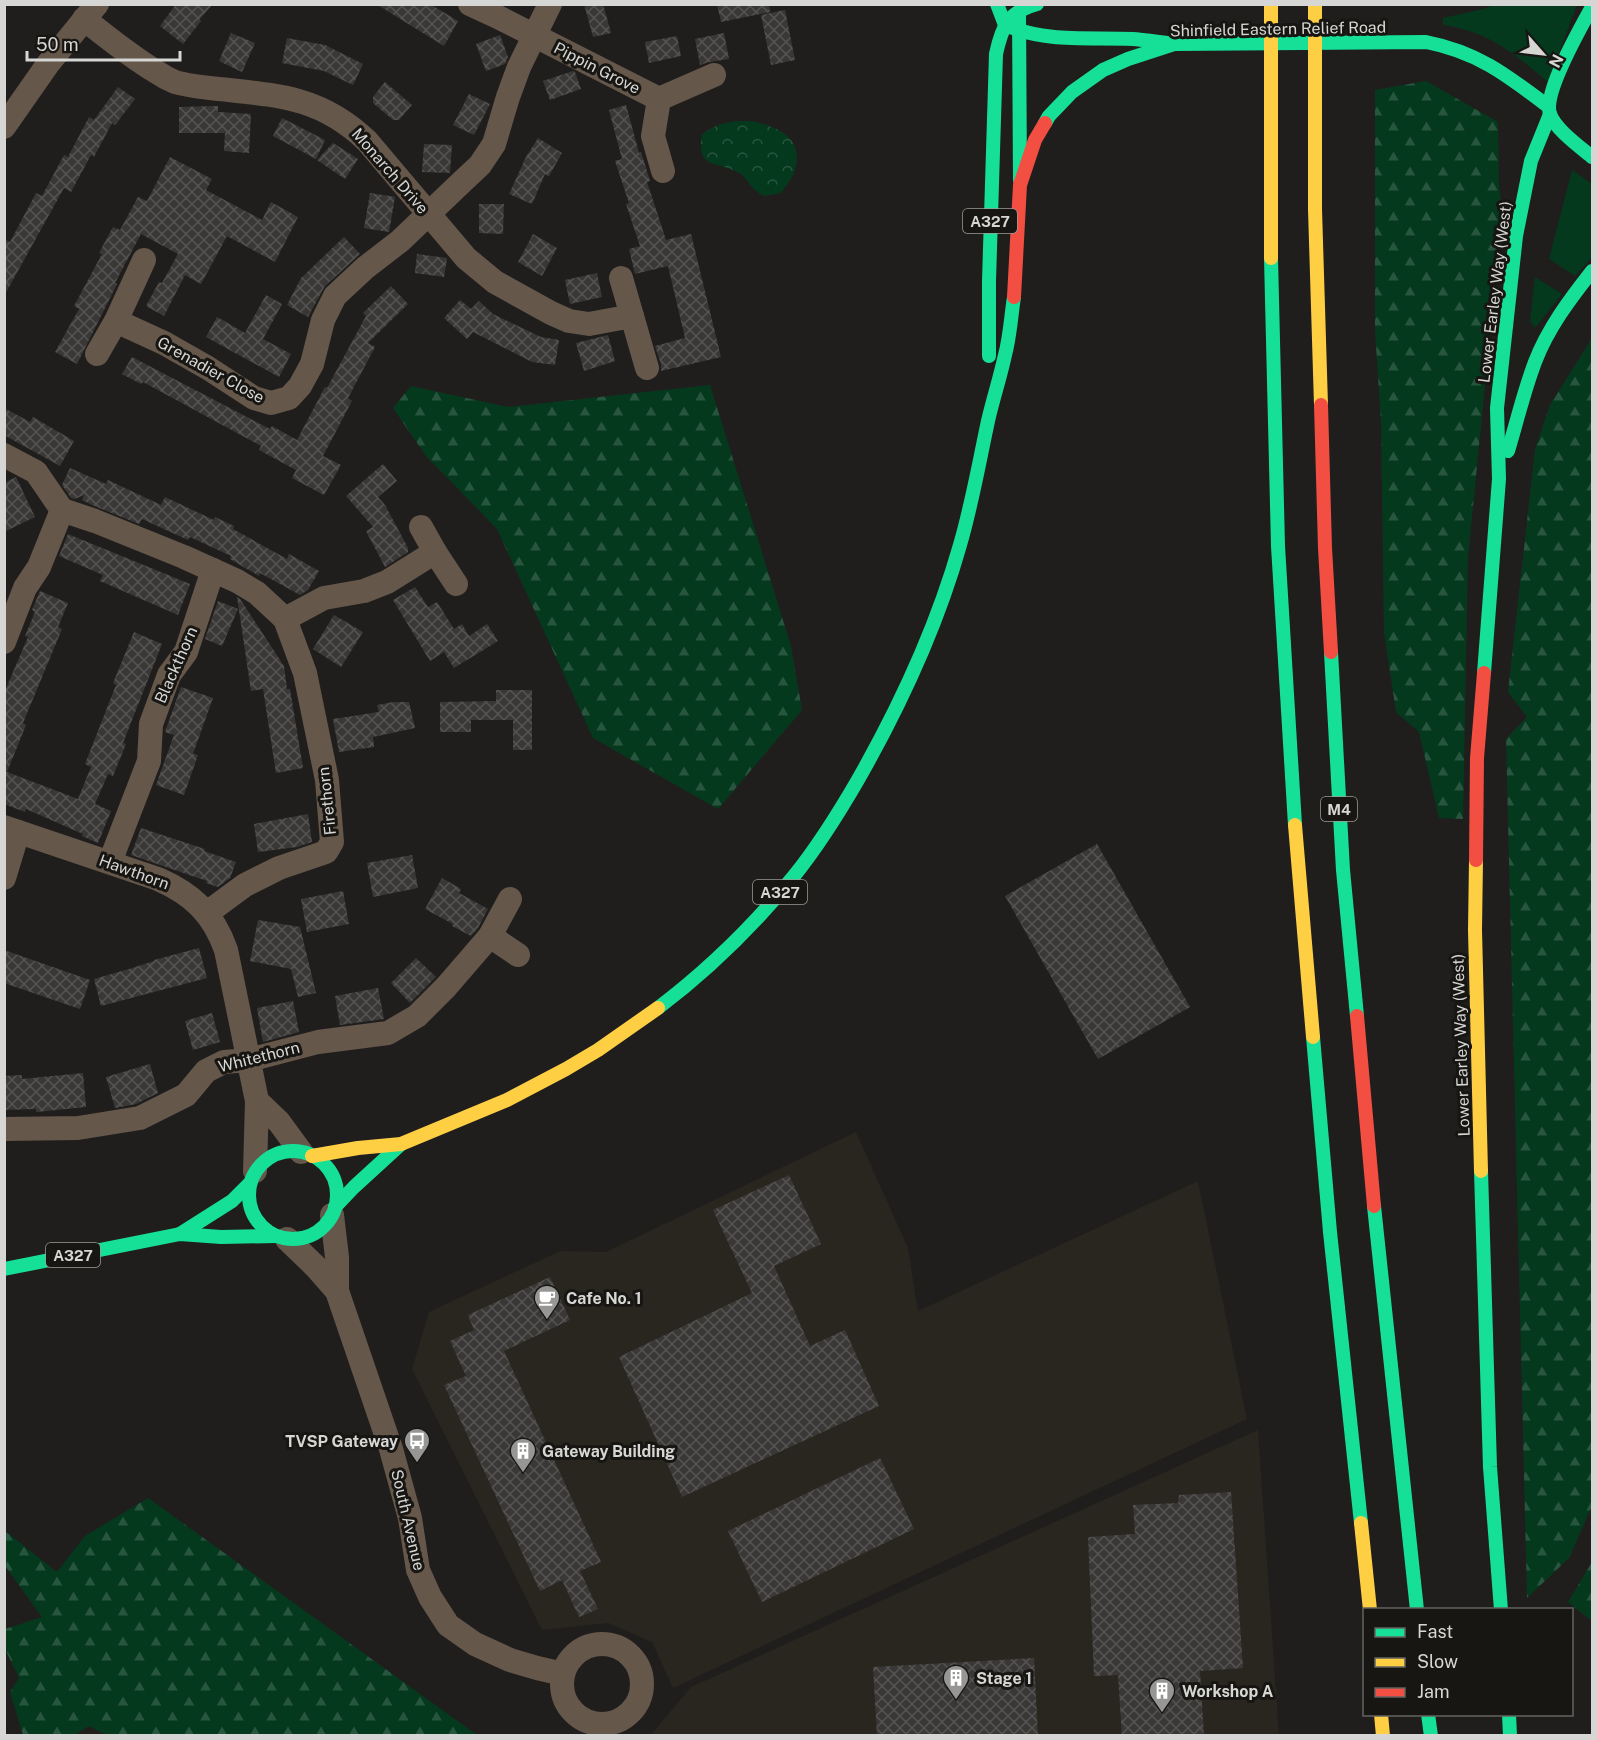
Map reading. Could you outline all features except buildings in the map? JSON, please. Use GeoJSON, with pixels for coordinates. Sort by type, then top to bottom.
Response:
{"type":"FeatureCollection","features":[{"type":"Feature","properties":{"kind":"main road"},"geometry":{"type":"LineString","coordinates":[[997,4],[1005,25],[1020,33],[1038,37],[1136,39],[1174,44]]}},
{"type":"Feature","properties":{"kind":"main road","name":"Shinfield Eastern Relief Road"},"geometry":{"type":"LineString","coordinates":[[989,418],[988,281],[996,54],[998,40],[1005,25],[1019,7],[1037,4]]}},
{"type":"Feature","properties":{"kind":"main road"},"geometry":{"type":"LineString","coordinates":[[1271,4],[1270,217],[1278,546],[1296,846],[1330,1232],[1370,1608]]}},
{"type":"Feature","properties":{"kind":"main road","name":"M4"},"geometry":{"type":"LineString","coordinates":[[1316,4],[1315,209],[1324,525],[1342,860],[1376,1225],[1417,1608]]}},
{"type":"Feature","properties":{"kind":"main road","name":"Shinfield Eastern Relief Road"},"geometry":{"type":"LineString","coordinates":[[307,1154],[401,1144],[537,1085],[598,1050],[679,992],[715,960],[795,874],[838,815],[881,740],[914,674],[941,602],[960,545],[1006,353],[1016,285],[1020,185],[1019,7]]}},
{"type":"Feature","properties":{"kind":"main road","name":"Lower Earley Way (West)"},"geometry":{"type":"LineString","coordinates":[[1501,1608],[1490,1467],[1474,930],[1477,758],[1499,479],[1497,408],[1516,236],[1532,161],[1550,111],[1554,88],[1569,51],[1593,7]]}},
{"type":"Feature","properties":{"kind":"main road","name":"Shinfield Eastern Relief Road"},"geometry":{"type":"LineString","coordinates":[[1020,185],[1035,140],[1049,116],[1072,92],[1103,70],[1174,44],[1426,42],[1447,45],[1472,55],[1499,70],[1550,111],[1566,134],[1593,157]]}},
{"type":"Feature","properties":{"kind":"main road","name":"Lower Earley Way (West)"},"geometry":{"type":"LineString","coordinates":[[1499,479],[1536,361],[1554,325],[1576,291],[1593,271]]}},
{"type":"Feature","properties":{"kind":"main road","name":"Shinfield Eastern Relief Road"},"geometry":{"type":"LineString","coordinates":[[334,1211],[354,1187],[401,1144]]}},
{"type":"Feature","properties":{"kind":"main road"},"geometry":{"type":"LineString","coordinates":[[288,1151],[307,1154],[322,1162],[330,1172],[337,1195],[334,1211],[324,1226],[313,1234],[300,1239],[281,1238],[267,1231],[253,1214],[249,1204],[253,1177],[264,1161],[275,1155],[288,1151]]}},
{"type":"Feature","properties":{"kind":"main road","name":"A327"},"geometry":{"type":"LineString","coordinates":[[180,1234],[232,1201],[253,1177]]}},
{"type":"Feature","properties":{"kind":"main road","name":"A327"},"geometry":{"type":"LineString","coordinates":[[4,1269],[180,1234],[281,1238]]}},
{"type":"Feature","properties":{"kind":"main road"},"geometry":{"type":"LineString","coordinates":[[1381,1716],[1383,1736]]}},
{"type":"Feature","properties":{"kind":"main road"},"geometry":{"type":"LineString","coordinates":[[1428,1716],[1431,1736]]}},
{"type":"Feature","properties":{"kind":"main road"},"geometry":{"type":"LineString","coordinates":[[1509,1716],[1510,1736]]}},
{"type":"Feature","properties":{"kind":"street","name":"Pippin Grove"},"geometry":{"type":"LineString","coordinates":[[470,4],[659,99]]}},
{"type":"Feature","properties":{"kind":"street","name":"Grenadier Close"},"geometry":{"type":"LineString","coordinates":[[116,321],[164,343],[254,398],[271,403],[289,398],[300,386],[312,364],[323,320],[335,296],[428,215],[480,165],[494,144],[519,67],[550,4]]}},
{"type":"Feature","properties":{"kind":"street"},"geometry":{"type":"LineString","coordinates":[[4,127],[48,64],[91,12]]}},
{"type":"Feature","properties":{"kind":"street","name":"Monarch Drive"},"geometry":{"type":"LineString","coordinates":[[91,12],[130,54],[171,81],[191,87],[297,99],[321,108],[352,126],[466,258],[495,282],[550,313],[569,321],[590,324],[632,316]]}},
{"type":"Feature","properties":{"kind":"street","name":"Pippin Grove"},"geometry":{"type":"LineString","coordinates":[[659,99],[714,75]]}},
{"type":"Feature","properties":{"kind":"street","name":"Pippin Grove"},"geometry":{"type":"LineString","coordinates":[[659,99],[653,136],[663,171]]}},
{"type":"Feature","properties":{"kind":"street"},"geometry":{"type":"LineString","coordinates":[[97,354],[116,321],[144,260]]}},
{"type":"Feature","properties":{"kind":"street"},"geometry":{"type":"LineString","coordinates":[[621,278],[647,368]]}},
{"type":"Feature","properties":{"kind":"street"},"geometry":{"type":"LineString","coordinates":[[4,455],[36,472],[62,510],[39,567],[25,588],[4,642]]}},
{"type":"Feature","properties":{"kind":"street","name":"Firethorn"},"geometry":{"type":"LineString","coordinates":[[62,510],[105,525],[213,570],[257,593],[285,619],[305,673],[327,780],[332,842],[326,852],[279,868],[245,885],[207,913]]}},
{"type":"Feature","properties":{"kind":"street"},"geometry":{"type":"LineString","coordinates":[[421,527],[456,584]]}},
{"type":"Feature","properties":{"kind":"street"},"geometry":{"type":"LineString","coordinates":[[285,619],[324,598],[364,591],[387,582],[435,552]]}},
{"type":"Feature","properties":{"kind":"street","name":"Blackthorn"},"geometry":{"type":"LineString","coordinates":[[110,862],[149,761],[151,724],[169,675],[186,651],[213,570]]}},
{"type":"Feature","properties":{"kind":"street"},"geometry":{"type":"LineString","coordinates":[[4,878],[11,829]]}},
{"type":"Feature","properties":{"kind":"street","name":"Hawthorn"},"geometry":{"type":"LineString","coordinates":[[11,829],[175,886],[188,894],[207,913],[226,950],[257,1101],[253,1177]]}},
{"type":"Feature","properties":{"kind":"street","name":"Whitethorn"},"geometry":{"type":"LineString","coordinates":[[4,1129],[78,1128],[140,1118],[186,1095],[206,1071],[224,1062],[249,1060],[318,1042],[388,1033],[417,1016],[446,987],[490,936],[510,899]]}},
{"type":"Feature","properties":{"kind":"street"},"geometry":{"type":"LineString","coordinates":[[490,936],[518,956]]}},
{"type":"Feature","properties":{"kind":"street"},"geometry":{"type":"LineString","coordinates":[[257,1101],[307,1154]]}},
{"type":"Feature","properties":{"kind":"street","name":"South Avenue"},"geometry":{"type":"LineString","coordinates":[[334,1211],[337,1291],[391,1449],[410,1518],[418,1570],[430,1597],[448,1624],[475,1644],[510,1660],[562,1674]]}},
{"type":"Feature","properties":{"kind":"street","name":"South Avenue"},"geometry":{"type":"LineString","coordinates":[[281,1238],[316,1267],[337,1291]]}},
{"type":"Feature","properties":{"kind":"street"},"geometry":{"type":"LineString","coordinates":[[602,1644],[622,1649],[630,1655],[640,1673],[642,1687],[639,1700],[616,1728],[608,1724],[583,1727],[564,1700],[562,1674],[573,1656],[581,1649],[602,1644]]}},
{"type":"Feature","properties":{"kind":"shaded area"},"geometry":{"type":"Polygon","coordinates":[[[856,1132],[908,1248],[918,1311],[1198,1181],[1247,1419],[673,1688],[652,1642],[608,1623],[542,1630],[412,1369],[429,1312],[560,1251],[606,1252],[856,1132]]]}},
{"type":"Feature","properties":{"kind":"shaded area"},"geometry":{"type":"Polygon","coordinates":[[[1258,1430],[1279,1735],[650,1736],[691,1687],[1258,1430]]]}},
{"type":"Feature","properties":{"kind":"green space"},"geometry":{"type":"Polygon","coordinates":[[[1494,5],[1577,5],[1548,82],[1500,45],[1474,32],[1443,25],[1443,18],[1494,5]]]}},
{"type":"Feature","properties":{"kind":"green space"},"geometry":{"type":"Polygon","coordinates":[[[1426,81],[1498,122],[1502,213],[1468,557],[1463,819],[1439,818],[1419,732],[1396,712],[1384,632],[1381,422],[1375,331],[1375,90],[1426,81]]]}},
{"type":"Feature","properties":{"kind":"green space"},"geometry":{"type":"Polygon","coordinates":[[[751,121],[780,131],[793,143],[797,161],[790,181],[781,193],[764,196],[753,188],[741,174],[710,162],[702,154],[702,134],[725,123],[751,121]]]}},
{"type":"Feature","properties":{"kind":"green space"},"geometry":{"type":"Polygon","coordinates":[[[1572,170],[1592,184],[1592,257],[1575,276],[1549,259],[1572,170]]]}},
{"type":"Feature","properties":{"kind":"green space"},"geometry":{"type":"Polygon","coordinates":[[[1535,277],[1562,294],[1535,328],[1530,321],[1535,277]]]}},
{"type":"Feature","properties":{"kind":"green space"},"geometry":{"type":"Polygon","coordinates":[[[1592,338],[1592,1506],[1569,1558],[1527,1598],[1506,739],[1527,717],[1508,692],[1535,449],[1550,405],[1592,338]]]}},
{"type":"Feature","properties":{"kind":"green space"},"geometry":{"type":"Polygon","coordinates":[[[710,385],[791,646],[802,710],[718,809],[593,738],[497,529],[426,456],[393,408],[411,386],[508,407],[710,385]]]}},
{"type":"Feature","properties":{"kind":"green space"},"geometry":{"type":"Polygon","coordinates":[[[148,1498],[477,1735],[109,1736],[89,1726],[74,1735],[23,1735],[10,1692],[19,1678],[5,1649],[5,1629],[42,1617],[5,1566],[5,1531],[57,1572],[85,1536],[148,1498]]]}},
{"type":"Feature","properties":{"kind":"green space"},"geometry":{"type":"Polygon","coordinates":[[[1592,1562],[1592,1621],[1568,1602],[1592,1562]]]}},
{"type":"Feature","properties":{"kind":"traffic: fast"},"geometry":{"type":"LineString","coordinates":[[997,4],[1005,25],[1021,31],[1052,37],[1133,39],[1174,44]]}},
{"type":"Feature","properties":{"kind":"traffic: fast"},"geometry":{"type":"LineString","coordinates":[[989,356],[996,54],[1008,22],[1019,11],[1037,4]]}},
{"type":"Feature","properties":{"kind":"traffic: fast"},"geometry":{"type":"LineString","coordinates":[[1592,7],[1564,60],[1549,104],[1550,114],[1557,126],[1592,157]]}},
{"type":"Feature","properties":{"kind":"traffic: fast"},"geometry":{"type":"LineString","coordinates":[[1019,12],[1020,180]]}},
{"type":"Feature","properties":{"kind":"traffic: fast"},"geometry":{"type":"LineString","coordinates":[[1045,123],[1072,92],[1103,70],[1174,44],[1426,42],[1445,46],[1477,59],[1506,75],[1549,107]]}},
{"type":"Feature","properties":{"kind":"traffic: fast"},"geometry":{"type":"LineString","coordinates":[[1484,673],[1499,479],[1497,408],[1516,236],[1531,161],[1550,114]]}},
{"type":"Feature","properties":{"kind":"traffic: fast"},"geometry":{"type":"LineString","coordinates":[[1271,258],[1278,546],[1295,825]]}},
{"type":"Feature","properties":{"kind":"traffic: fast"},"geometry":{"type":"LineString","coordinates":[[1508,451],[1527,384],[1540,349],[1560,314],[1592,271]]}},
{"type":"Feature","properties":{"kind":"traffic: fast"},"geometry":{"type":"LineString","coordinates":[[658,1008],[730,946],[794,876],[837,815],[889,722],[929,635],[960,545],[1007,348],[1014,297]]}},
{"type":"Feature","properties":{"kind":"traffic: fast"},"geometry":{"type":"LineString","coordinates":[[1331,652],[1343,870],[1357,1016]]}},
{"type":"Feature","properties":{"kind":"traffic: fast"},"geometry":{"type":"LineString","coordinates":[[1313,1037],[1330,1232],[1361,1523]]}},
{"type":"Feature","properties":{"kind":"traffic: fast"},"geometry":{"type":"LineString","coordinates":[[335,1207],[401,1144]]}},
{"type":"Feature","properties":{"kind":"traffic: fast"},"geometry":{"type":"LineString","coordinates":[[293,1151],[310,1154],[324,1164],[334,1178],[337,1195],[334,1212],[324,1226],[310,1236],[293,1239],[276,1236],[262,1226],[252,1212],[249,1195],[252,1178],[262,1164],[276,1154],[293,1151]]}},
{"type":"Feature","properties":{"kind":"traffic: fast"},"geometry":{"type":"LineString","coordinates":[[1481,1171],[1490,1467],[1501,1608]]}},
{"type":"Feature","properties":{"kind":"traffic: fast"},"geometry":{"type":"LineString","coordinates":[[180,1234],[232,1201],[250,1183]]}},
{"type":"Feature","properties":{"kind":"traffic: fast"},"geometry":{"type":"LineString","coordinates":[[1374,1206],[1417,1608]]}},
{"type":"Feature","properties":{"kind":"traffic: fast"},"geometry":{"type":"LineString","coordinates":[[4,1269],[180,1234],[221,1237],[276,1236]]}},
{"type":"Feature","properties":{"kind":"traffic: fast"},"geometry":{"type":"LineString","coordinates":[[1428,1716],[1431,1736]]}},
{"type":"Feature","properties":{"kind":"traffic: fast"},"geometry":{"type":"LineString","coordinates":[[1509,1716],[1510,1736]]}},
{"type":"Feature","properties":{"kind":"traffic: slow"},"geometry":{"type":"LineString","coordinates":[[1271,4],[1271,258]]}},
{"type":"Feature","properties":{"kind":"traffic: slow"},"geometry":{"type":"LineString","coordinates":[[1315,4],[1315,209],[1321,405]]}},
{"type":"Feature","properties":{"kind":"traffic: slow"},"geometry":{"type":"LineString","coordinates":[[1295,825],[1313,1037]]}},
{"type":"Feature","properties":{"kind":"traffic: slow"},"geometry":{"type":"LineString","coordinates":[[1476,860],[1475,930],[1481,1171]]}},
{"type":"Feature","properties":{"kind":"traffic: slow"},"geometry":{"type":"LineString","coordinates":[[312,1156],[401,1144],[507,1100],[598,1050],[658,1008]]}},
{"type":"Feature","properties":{"kind":"traffic: slow"},"geometry":{"type":"LineString","coordinates":[[1361,1523],[1370,1608]]}},
{"type":"Feature","properties":{"kind":"traffic: slow"},"geometry":{"type":"LineString","coordinates":[[1381,1716],[1383,1736]]}},
{"type":"Feature","properties":{"kind":"traffic: jam"},"geometry":{"type":"LineString","coordinates":[[1014,297],[1020,185],[1035,140],[1045,123]]}},
{"type":"Feature","properties":{"kind":"traffic: jam"},"geometry":{"type":"LineString","coordinates":[[1321,405],[1331,652]]}},
{"type":"Feature","properties":{"kind":"traffic: jam"},"geometry":{"type":"LineString","coordinates":[[1476,860],[1477,758],[1484,673]]}},
{"type":"Feature","properties":{"kind":"traffic: jam"},"geometry":{"type":"LineString","coordinates":[[1357,1016],[1374,1206]]}},
{"type":"Feature","properties":{"kind":"place","name":"Cafe No. 1"},"geometry":{"type":"Point","coordinates":[547,1321]}},
{"type":"Feature","properties":{"kind":"place","name":"TVSP Gateway"},"geometry":{"type":"Point","coordinates":[417,1464]}},
{"type":"Feature","properties":{"kind":"place","name":"Gateway Building"},"geometry":{"type":"Point","coordinates":[523,1474]}},
{"type":"Feature","properties":{"kind":"place","name":"Stage 1"},"geometry":{"type":"Point","coordinates":[956,1701]}},
{"type":"Feature","properties":{"kind":"place","name":"Workshop A"},"geometry":{"type":"Point","coordinates":[1162,1714]}}]}
